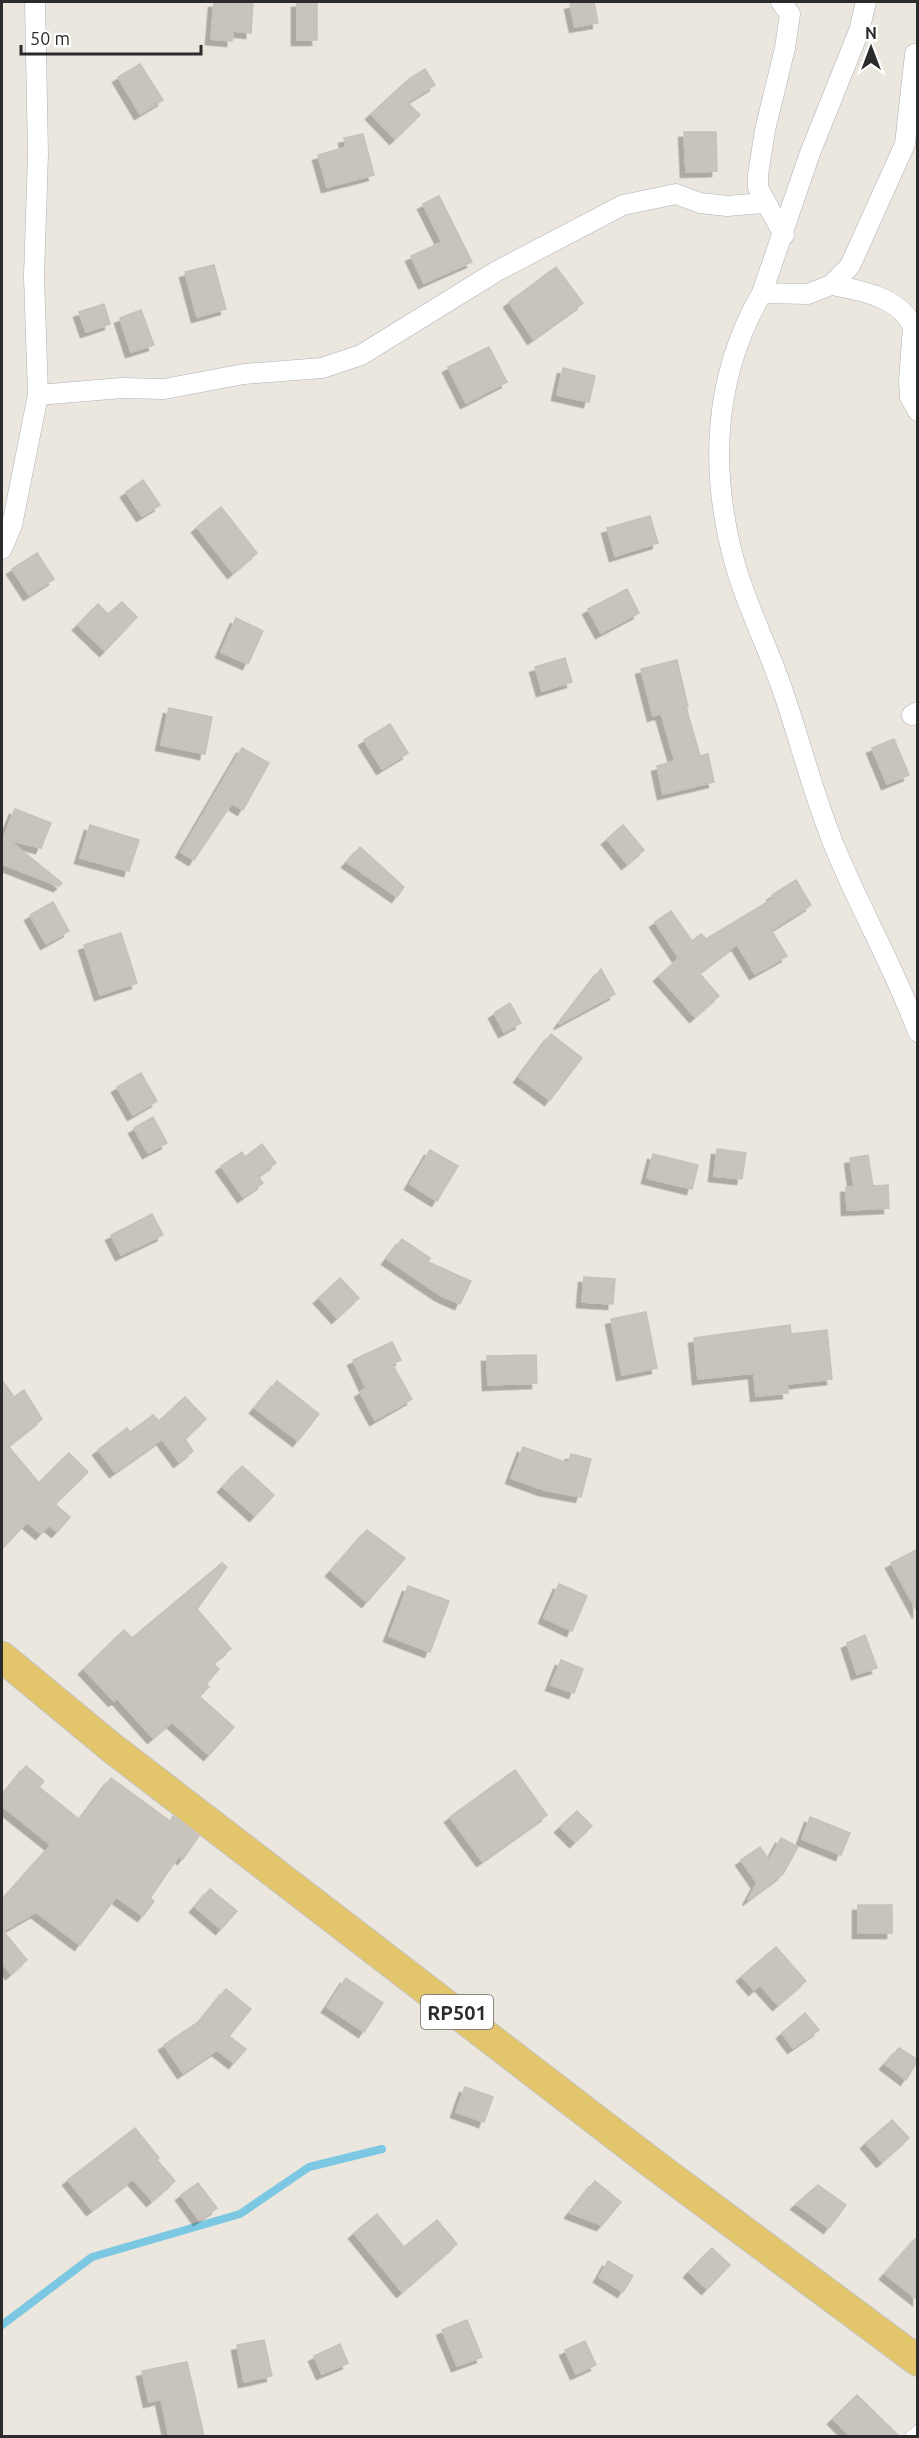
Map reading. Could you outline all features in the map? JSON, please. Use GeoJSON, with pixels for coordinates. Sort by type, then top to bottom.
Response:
{"type":"FeatureCollection","features":[{"type":"Feature","properties":{"kind":"main road","name":"RP501"},"geometry":{"type":"LineString","coordinates":[[2,1657],[112,1748],[643,2156],[918,2361]]}},
{"type":"Feature","properties":{"kind":"street"},"geometry":{"type":"LineString","coordinates":[[2,549],[12,525],[38,395],[34,276],[38,154],[35,2]]}},
{"type":"Feature","properties":{"kind":"street"},"geometry":{"type":"LineString","coordinates":[[781,2],[790,14],[785,48],[760,155],[758,188],[784,235]]}},
{"type":"Feature","properties":{"kind":"street"},"geometry":{"type":"LineString","coordinates":[[866,2],[859,31],[810,153],[784,235],[762,293],[746,320],[732,355],[718,431],[720,469],[735,564],[780,682],[835,849],[908,1005],[918,1032]]}},
{"type":"Feature","properties":{"kind":"street"},"geometry":{"type":"LineString","coordinates":[[762,293],[808,294],[831,285],[850,266],[905,144],[915,54],[918,53]]}},
{"type":"Feature","properties":{"kind":"street"},"geometry":{"type":"LineString","coordinates":[[38,395],[122,388],[164,389],[244,374],[322,368],[361,355],[497,271],[623,206],[676,194],[700,203],[727,206],[765,203]]}},
{"type":"Feature","properties":{"kind":"street"},"geometry":{"type":"LineString","coordinates":[[831,285],[858,289],[897,306],[908,316],[913,327],[910,397],[918,411]]}},
{"type":"Feature","properties":{"kind":"lane"},"geometry":{"type":"LineString","coordinates":[[910,2436],[918,2429]]}},
{"type":"Feature","properties":{"kind":"building"},"geometry":{"type":"Polygon","coordinates":[[[214,2],[253,2],[251,33],[233,31],[232,41],[211,39],[214,2]]]}},
{"type":"Feature","properties":{"kind":"building"},"geometry":{"type":"Polygon","coordinates":[[[297,2],[317,2],[317,40],[297,40],[297,2]]]}},
{"type":"Feature","properties":{"kind":"building"},"geometry":{"type":"Polygon","coordinates":[[[594,2],[598,23],[575,27],[570,4],[594,2]]]}},
{"type":"Feature","properties":{"kind":"building"},"geometry":{"type":"Polygon","coordinates":[[[140,64],[163,100],[140,114],[118,77],[140,64]]]}},
{"type":"Feature","properties":{"kind":"building"},"geometry":{"type":"Polygon","coordinates":[[[425,69],[435,85],[407,102],[420,115],[395,139],[371,114],[409,79],[425,69]]]}},
{"type":"Feature","properties":{"kind":"building"},"geometry":{"type":"Polygon","coordinates":[[[684,132],[716,132],[717,171],[686,172],[684,132]]]}},
{"type":"Feature","properties":{"kind":"building"},"geometry":{"type":"Polygon","coordinates":[[[363,134],[374,175],[327,187],[318,155],[346,147],[344,138],[363,134]]]}},
{"type":"Feature","properties":{"kind":"building"},"geometry":{"type":"Polygon","coordinates":[[[439,196],[472,262],[424,283],[411,256],[442,242],[423,204],[439,196]]]}},
{"type":"Feature","properties":{"kind":"building"},"geometry":{"type":"Polygon","coordinates":[[[214,265],[226,309],[197,317],[185,272],[214,265]]]}},
{"type":"Feature","properties":{"kind":"building"},"geometry":{"type":"Polygon","coordinates":[[[556,267],[583,303],[533,339],[509,302],[556,267]]]}},
{"type":"Feature","properties":{"kind":"building"},"geometry":{"type":"Polygon","coordinates":[[[104,304],[110,324],[86,332],[79,312],[104,304]]]}},
{"type":"Feature","properties":{"kind":"building"},"geometry":{"type":"Polygon","coordinates":[[[141,310],[154,345],[131,352],[120,318],[141,310]]]}},
{"type":"Feature","properties":{"kind":"building"},"geometry":{"type":"Polygon","coordinates":[[[489,347],[507,382],[466,403],[448,367],[489,347]]]}},
{"type":"Feature","properties":{"kind":"building"},"geometry":{"type":"Polygon","coordinates":[[[563,368],[595,376],[589,402],[557,395],[563,368]]]}},
{"type":"Feature","properties":{"kind":"building"},"geometry":{"type":"Polygon","coordinates":[[[143,480],[160,505],[142,516],[126,492],[143,480]]]}},
{"type":"Feature","properties":{"kind":"building"},"geometry":{"type":"Polygon","coordinates":[[[221,507],[257,553],[233,573],[197,527],[221,507]]]}},
{"type":"Feature","properties":{"kind":"building"},"geometry":{"type":"Polygon","coordinates":[[[650,516],[658,543],[615,556],[607,528],[650,516]]]}},
{"type":"Feature","properties":{"kind":"building"},"geometry":{"type":"Polygon","coordinates":[[[37,553],[54,579],[29,595],[12,569],[37,553]]]}},
{"type":"Feature","properties":{"kind":"building"},"geometry":{"type":"Polygon","coordinates":[[[627,589],[639,613],[601,633],[588,609],[627,589]]]}},
{"type":"Feature","properties":{"kind":"building"},"geometry":{"type":"Polygon","coordinates":[[[122,602],[137,617],[105,651],[78,625],[98,604],[108,614],[122,602]]]}},
{"type":"Feature","properties":{"kind":"building"},"geometry":{"type":"Polygon","coordinates":[[[236,618],[263,631],[248,664],[221,652],[236,618]]]}},
{"type":"Feature","properties":{"kind":"building"},"geometry":{"type":"Polygon","coordinates":[[[565,658],[572,682],[542,691],[535,667],[565,658]]]}},
{"type":"Feature","properties":{"kind":"building"},"geometry":{"type":"Polygon","coordinates":[[[677,660],[688,707],[686,707],[700,756],[708,754],[714,782],[663,794],[657,766],[675,761],[661,713],[653,716],[641,669],[677,660]]]}},
{"type":"Feature","properties":{"kind":"building"},"geometry":{"type":"Polygon","coordinates":[[[169,708],[212,717],[205,754],[161,745],[169,708]]]}},
{"type":"Feature","properties":{"kind":"building"},"geometry":{"type":"Polygon","coordinates":[[[390,724],[408,753],[382,769],[364,740],[390,724]]]}},
{"type":"Feature","properties":{"kind":"building"},"geometry":{"type":"Polygon","coordinates":[[[894,739],[909,775],[887,784],[872,748],[894,739]]]}},
{"type":"Feature","properties":{"kind":"building"},"geometry":{"type":"Polygon","coordinates":[[[242,748],[269,763],[243,810],[232,803],[194,860],[181,852],[242,748]]]}},
{"type":"Feature","properties":{"kind":"building"},"geometry":{"type":"Polygon","coordinates":[[[15,809],[51,823],[41,848],[9,840],[62,883],[59,886],[2,864],[2,834],[4,836],[15,809]]]}},
{"type":"Feature","properties":{"kind":"building"},"geometry":{"type":"Polygon","coordinates":[[[90,825],[139,840],[129,871],[80,858],[90,825]]]}},
{"type":"Feature","properties":{"kind":"building"},"geometry":{"type":"Polygon","coordinates":[[[623,825],[644,850],[627,864],[607,839],[623,825]]]}},
{"type":"Feature","properties":{"kind":"building"},"geometry":{"type":"Polygon","coordinates":[[[360,847],[404,887],[397,897],[347,862],[360,847]]]}},
{"type":"Feature","properties":{"kind":"building"},"geometry":{"type":"Polygon","coordinates":[[[796,880],[811,905],[771,930],[787,956],[755,974],[737,944],[699,973],[719,996],[695,1017],[659,976],[679,958],[655,922],[671,911],[692,941],[701,934],[706,939],[774,898],[772,895],[796,880]]]}},
{"type":"Feature","properties":{"kind":"building"},"geometry":{"type":"Polygon","coordinates":[[[53,902],[69,931],[46,944],[30,915],[53,902]]]}},
{"type":"Feature","properties":{"kind":"building"},"geometry":{"type":"Polygon","coordinates":[[[121,933],[137,983],[100,995],[84,945],[121,933]]]}},
{"type":"Feature","properties":{"kind":"building"},"geometry":{"type":"Polygon","coordinates":[[[601,969],[615,994],[559,1024],[601,969]]]}},
{"type":"Feature","properties":{"kind":"building"},"geometry":{"type":"Polygon","coordinates":[[[510,1003],[521,1023],[504,1032],[494,1013],[510,1003]]]}},
{"type":"Feature","properties":{"kind":"building"},"geometry":{"type":"Polygon","coordinates":[[[551,1034],[582,1058],[550,1100],[519,1077],[551,1034]]]}},
{"type":"Feature","properties":{"kind":"building"},"geometry":{"type":"Polygon","coordinates":[[[141,1073],[157,1101],[133,1115],[117,1087],[141,1073]]]}},
{"type":"Feature","properties":{"kind":"building"},"geometry":{"type":"Polygon","coordinates":[[[153,1117],[167,1143],[148,1153],[134,1128],[153,1117]]]}},
{"type":"Feature","properties":{"kind":"building"},"geometry":{"type":"Polygon","coordinates":[[[262,1144],[276,1163],[258,1176],[263,1183],[243,1197],[221,1166],[242,1152],[245,1157],[262,1144]]]}},
{"type":"Feature","properties":{"kind":"building"},"geometry":{"type":"Polygon","coordinates":[[[717,1149],[746,1153],[742,1179],[714,1176],[717,1149]]]}},
{"type":"Feature","properties":{"kind":"building"},"geometry":{"type":"Polygon","coordinates":[[[430,1150],[458,1166],[437,1201],[410,1184],[430,1150]]]}},
{"type":"Feature","properties":{"kind":"building"},"geometry":{"type":"Polygon","coordinates":[[[653,1154],[698,1165],[692,1189],[647,1178],[653,1154]]]}},
{"type":"Feature","properties":{"kind":"building"},"geometry":{"type":"Polygon","coordinates":[[[868,1155],[873,1186],[888,1185],[889,1208],[847,1210],[846,1187],[854,1187],[850,1158],[868,1155]]]}},
{"type":"Feature","properties":{"kind":"building"},"geometry":{"type":"Polygon","coordinates":[[[152,1214],[163,1235],[121,1255],[111,1235],[152,1214]]]}},
{"type":"Feature","properties":{"kind":"building"},"geometry":{"type":"Polygon","coordinates":[[[402,1239],[430,1258],[428,1262],[471,1281],[460,1304],[440,1295],[387,1259],[402,1239]]]}},
{"type":"Feature","properties":{"kind":"building"},"geometry":{"type":"Polygon","coordinates":[[[584,1277],[615,1279],[613,1304],[582,1302],[584,1277]]]}},
{"type":"Feature","properties":{"kind":"building"},"geometry":{"type":"Polygon","coordinates":[[[340,1278],[359,1298],[337,1318],[319,1298],[340,1278]]]}},
{"type":"Feature","properties":{"kind":"building"},"geometry":{"type":"Polygon","coordinates":[[[646,1312],[657,1368],[622,1375],[611,1319],[646,1312]]]}},
{"type":"Feature","properties":{"kind":"building"},"geometry":{"type":"Polygon","coordinates":[[[790,1325],[791,1334],[827,1330],[832,1379],[787,1384],[788,1393],[756,1396],[754,1373],[698,1379],[694,1338],[790,1325]]]}},
{"type":"Feature","properties":{"kind":"building"},"geometry":{"type":"Polygon","coordinates":[[[392,1342],[401,1360],[392,1364],[412,1399],[375,1420],[360,1392],[366,1388],[353,1360],[392,1342]]]}},
{"type":"Feature","properties":{"kind":"building"},"geometry":{"type":"Polygon","coordinates":[[[536,1355],[537,1383],[488,1385],[487,1356],[536,1355]]]}},
{"type":"Feature","properties":{"kind":"building"},"geometry":{"type":"Polygon","coordinates":[[[2,1380],[14,1397],[24,1390],[42,1419],[8,1446],[39,1483],[69,1453],[88,1472],[55,1504],[70,1517],[57,1532],[49,1525],[41,1534],[27,1522],[2,1549],[2,1380]]]}},
{"type":"Feature","properties":{"kind":"building"},"geometry":{"type":"Polygon","coordinates":[[[277,1381],[319,1414],[298,1441],[255,1408],[277,1381]]]}},
{"type":"Feature","properties":{"kind":"building"},"geometry":{"type":"Polygon","coordinates":[[[185,1397],[206,1419],[185,1439],[193,1451],[179,1462],[162,1439],[115,1472],[98,1450],[127,1428],[130,1432],[153,1415],[159,1421],[185,1397]]]}},
{"type":"Feature","properties":{"kind":"building"},"geometry":{"type":"Polygon","coordinates":[[[523,1447],[568,1463],[571,1454],[591,1459],[581,1497],[544,1490],[511,1478],[523,1447]]]}},
{"type":"Feature","properties":{"kind":"building"},"geometry":{"type":"Polygon","coordinates":[[[242,1466],[274,1495],[255,1516],[223,1487],[242,1466]]]}},
{"type":"Feature","properties":{"kind":"building"},"geometry":{"type":"Polygon","coordinates":[[[367,1530],[405,1558],[367,1602],[331,1571],[367,1530]]]}},
{"type":"Feature","properties":{"kind":"building"},"geometry":{"type":"Polygon","coordinates":[[[918,1549],[918,1613],[891,1563],[918,1549]]]}},
{"type":"Feature","properties":{"kind":"building"},"geometry":{"type":"Polygon","coordinates":[[[222,1563],[227,1567],[197,1609],[231,1649],[213,1663],[219,1669],[206,1684],[209,1687],[199,1696],[234,1727],[209,1755],[172,1722],[153,1738],[117,1698],[114,1701],[84,1669],[124,1630],[132,1638],[222,1563]]]}},
{"type":"Feature","properties":{"kind":"building"},"geometry":{"type":"Polygon","coordinates":[[[559,1584],[587,1596],[572,1631],[544,1618],[559,1584]]]}},
{"type":"Feature","properties":{"kind":"building"},"geometry":{"type":"Polygon","coordinates":[[[408,1586],[449,1601],[430,1652],[389,1636],[408,1586]]]}},
{"type":"Feature","properties":{"kind":"building"},"geometry":{"type":"Polygon","coordinates":[[[865,1635],[877,1668],[857,1674],[847,1643],[865,1635]]]}},
{"type":"Feature","properties":{"kind":"building"},"geometry":{"type":"Polygon","coordinates":[[[561,1660],[583,1669],[574,1693],[551,1685],[561,1660]]]}},
{"type":"Feature","properties":{"kind":"building"},"geometry":{"type":"Polygon","coordinates":[[[26,1766],[44,1781],[39,1787],[80,1820],[111,1778],[170,1821],[173,1816],[199,1836],[183,1859],[179,1856],[150,1898],[154,1901],[143,1916],[116,1897],[80,1945],[36,1912],[3,1931],[27,1960],[11,1974],[2,1963],[2,1900],[51,1845],[2,1806],[2,1796],[26,1766]]]}},
{"type":"Feature","properties":{"kind":"building"},"geometry":{"type":"Polygon","coordinates":[[[515,1770],[547,1815],[482,1861],[450,1817],[515,1770]]]}},
{"type":"Feature","properties":{"kind":"building"},"geometry":{"type":"Polygon","coordinates":[[[577,1811],[592,1826],[575,1842],[560,1827],[577,1811]]]}},
{"type":"Feature","properties":{"kind":"building"},"geometry":{"type":"Polygon","coordinates":[[[810,1817],[850,1833],[841,1855],[802,1839],[810,1817]]]}},
{"type":"Feature","properties":{"kind":"building"},"geometry":{"type":"Polygon","coordinates":[[[781,1838],[798,1847],[783,1874],[748,1900],[757,1883],[741,1860],[760,1847],[769,1860],[781,1838]]]}},
{"type":"Feature","properties":{"kind":"building"},"geometry":{"type":"Polygon","coordinates":[[[210,1889],[237,1911],[221,1929],[195,1907],[210,1889]]]}},
{"type":"Feature","properties":{"kind":"building"},"geometry":{"type":"Polygon","coordinates":[[[858,1905],[892,1905],[892,1933],[858,1933],[858,1905]]]}},
{"type":"Feature","properties":{"kind":"building"},"geometry":{"type":"Polygon","coordinates":[[[776,1947],[806,1981],[778,2005],[760,1985],[754,1990],[742,1976],[776,1947]]]}},
{"type":"Feature","properties":{"kind":"building"},"geometry":{"type":"Polygon","coordinates":[[[346,1978],[383,2003],[364,2032],[327,2007],[346,1978]]]}},
{"type":"Feature","properties":{"kind":"building"},"geometry":{"type":"Polygon","coordinates":[[[226,1989],[251,2009],[229,2036],[246,2049],[234,2063],[217,2050],[183,2073],[164,2045],[201,2020],[226,1989]]]}},
{"type":"Feature","properties":{"kind":"building"},"geometry":{"type":"Polygon","coordinates":[[[805,2013],[819,2030],[793,2048],[782,2033],[805,2013]]]}},
{"type":"Feature","properties":{"kind":"building"},"geometry":{"type":"Polygon","coordinates":[[[899,2048],[918,2060],[906,2080],[885,2064],[899,2048]]]}},
{"type":"Feature","properties":{"kind":"building"},"geometry":{"type":"Polygon","coordinates":[[[465,2087],[493,2097],[484,2122],[456,2112],[465,2087]]]}},
{"type":"Feature","properties":{"kind":"building"},"geometry":{"type":"Polygon","coordinates":[[[892,2120],[909,2138],[882,2162],[866,2143],[892,2120]]]}},
{"type":"Feature","properties":{"kind":"building"},"geometry":{"type":"Polygon","coordinates":[[[135,2128],[175,2181],[152,2201],[133,2179],[92,2210],[68,2180],[135,2128]]]}},
{"type":"Feature","properties":{"kind":"building"},"geometry":{"type":"Polygon","coordinates":[[[595,2181],[621,2202],[602,2225],[570,2213],[595,2181]]]}},
{"type":"Feature","properties":{"kind":"building"},"geometry":{"type":"Polygon","coordinates":[[[198,2183],[217,2208],[199,2220],[181,2195],[198,2183]]]}},
{"type":"Feature","properties":{"kind":"building"},"geometry":{"type":"Polygon","coordinates":[[[818,2185],[846,2205],[829,2228],[796,2204],[818,2185]]]}},
{"type":"Feature","properties":{"kind":"building"},"geometry":{"type":"Polygon","coordinates":[[[377,2214],[404,2247],[437,2220],[457,2244],[402,2292],[354,2233],[377,2214]]]}},
{"type":"Feature","properties":{"kind":"building"},"geometry":{"type":"Polygon","coordinates":[[[918,2236],[918,2300],[885,2274],[918,2236]]]}},
{"type":"Feature","properties":{"kind":"building"},"geometry":{"type":"Polygon","coordinates":[[[712,2248],[730,2265],[707,2289],[689,2272],[712,2248]]]}},
{"type":"Feature","properties":{"kind":"building"},"geometry":{"type":"Polygon","coordinates":[[[608,2261],[633,2276],[623,2292],[599,2277],[608,2261]]]}},
{"type":"Feature","properties":{"kind":"building"},"geometry":{"type":"Polygon","coordinates":[[[467,2320],[482,2357],[457,2366],[442,2330],[467,2320]]]}},
{"type":"Feature","properties":{"kind":"building"},"geometry":{"type":"Polygon","coordinates":[[[264,2340],[272,2376],[244,2382],[237,2345],[264,2340]]]}},
{"type":"Feature","properties":{"kind":"building"},"geometry":{"type":"Polygon","coordinates":[[[585,2341],[596,2365],[576,2374],[565,2350],[585,2341]]]}},
{"type":"Feature","properties":{"kind":"building"},"geometry":{"type":"Polygon","coordinates":[[[340,2344],[348,2363],[322,2374],[314,2356],[340,2344]]]}},
{"type":"Feature","properties":{"kind":"building"},"geometry":{"type":"Polygon","coordinates":[[[187,2362],[204,2436],[169,2436],[161,2399],[149,2402],[142,2371],[187,2362]]]}},
{"type":"Feature","properties":{"kind":"building"},"geometry":{"type":"Polygon","coordinates":[[[857,2395],[899,2436],[850,2436],[833,2419],[857,2395]]]}},
{"type":"Feature","properties":{"kind":"waterway"},"geometry":{"type":"LineString","coordinates":[[2,2325],[92,2257],[240,2214],[309,2167],[382,2149]]}}]}
